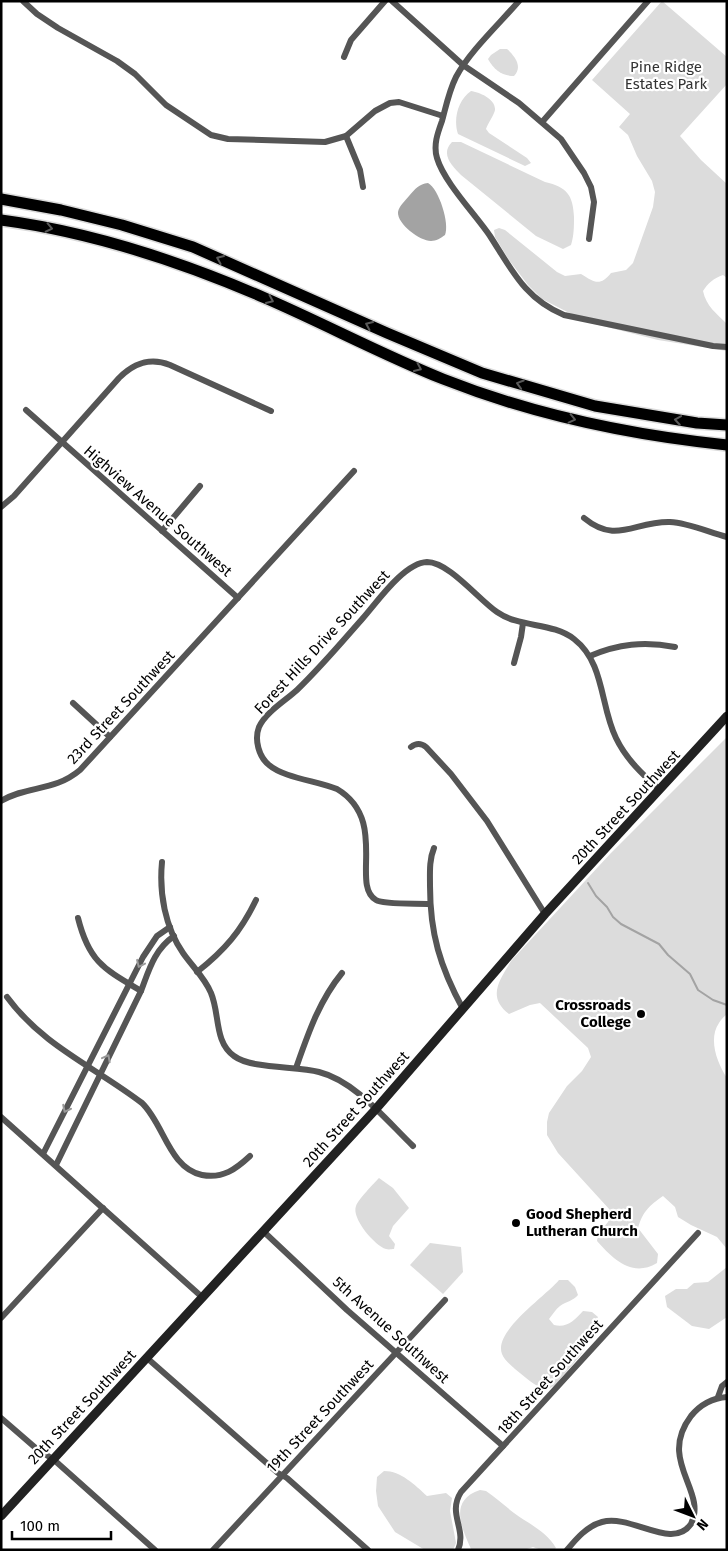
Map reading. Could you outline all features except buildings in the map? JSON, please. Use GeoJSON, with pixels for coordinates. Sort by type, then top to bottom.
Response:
{"type":"FeatureCollection","features":[{"type":"Feature","properties":{"kind":"highway"},"geometry":{"type":"LineString","coordinates":[[1,200],[61,210],[192,247],[490,376],[595,406],[697,423],[727,425]]}},
{"type":"Feature","properties":{"kind":"highway"},"geometry":{"type":"LineString","coordinates":[[1,220],[87,236],[159,258],[221,280],[444,379],[518,405],[595,424],[651,435],[727,445]]}},
{"type":"Feature","properties":{"kind":"street"},"geometry":{"type":"LineString","coordinates":[[22,1],[58,28],[117,61],[135,74],[166,105],[211,135],[228,140],[325,142],[346,136],[375,111],[390,103],[398,102],[443,116]]}},
{"type":"Feature","properties":{"kind":"street"},"geometry":{"type":"LineString","coordinates":[[344,57],[351,40],[385,1]]}},
{"type":"Feature","properties":{"kind":"street"},"geometry":{"type":"LineString","coordinates":[[392,1],[463,65],[519,103],[554,132],[568,149],[591,187],[594,202],[589,238]]}},
{"type":"Feature","properties":{"kind":"street"},"geometry":{"type":"LineString","coordinates":[[519,1],[463,65],[455,79],[436,145],[437,159],[442,170],[525,288],[547,307],[564,315],[713,346],[727,347]]}},
{"type":"Feature","properties":{"kind":"street"},"geometry":{"type":"LineString","coordinates":[[542,121],[648,1]]}},
{"type":"Feature","properties":{"kind":"street"},"geometry":{"type":"LineString","coordinates":[[346,136],[360,170],[363,187]]}},
{"type":"Feature","properties":{"kind":"street"},"geometry":{"type":"LineString","coordinates":[[1,507],[14,496],[126,371],[136,365],[158,362],[170,365],[271,411]]}},
{"type":"Feature","properties":{"kind":"street","name":"Highview Avenue Southwest"},"geometry":{"type":"LineString","coordinates":[[26,410],[238,598]]}},
{"type":"Feature","properties":{"kind":"street","name":"23rd Street Southwest"},"geometry":{"type":"LineString","coordinates":[[1,801],[12,795],[64,782],[80,770],[354,471]]}},
{"type":"Feature","properties":{"kind":"street"},"geometry":{"type":"LineString","coordinates":[[162,531],[200,486]]}},
{"type":"Feature","properties":{"kind":"street"},"geometry":{"type":"LineString","coordinates":[[584,518],[598,528],[611,532],[654,523],[672,522],[727,537]]}},
{"type":"Feature","properties":{"kind":"street","name":"Forest Hills Drive Southwest"},"geometry":{"type":"LineString","coordinates":[[430,904],[385,902],[375,899],[366,883],[366,830],[357,808],[337,788],[278,770],[268,764],[260,752],[257,741],[258,729],[264,720],[308,679],[388,589],[403,574],[416,565],[428,562],[441,565],[496,611],[512,620],[554,629],[568,635],[579,643],[590,656],[598,675],[616,738],[635,766],[660,790]]}},
{"type":"Feature","properties":{"kind":"street"},"geometry":{"type":"LineString","coordinates":[[514,663],[523,623]]}},
{"type":"Feature","properties":{"kind":"street"},"geometry":{"type":"LineString","coordinates":[[590,656],[618,646],[631,644],[659,644],[675,647]]}},
{"type":"Feature","properties":{"kind":"street"},"geometry":{"type":"LineString","coordinates":[[73,703],[110,737]]}},
{"type":"Feature","properties":{"kind":"street","name":"20th Street Southwest"},"geometry":{"type":"LineString","coordinates":[[1,1516],[375,1110],[545,914],[727,716]]}},
{"type":"Feature","properties":{"kind":"street"},"geometry":{"type":"LineString","coordinates":[[411,747],[416,744],[426,747],[469,796],[545,914]]}},
{"type":"Feature","properties":{"kind":"street"},"geometry":{"type":"LineString","coordinates":[[434,848],[431,855],[430,868],[430,918],[436,946],[463,1009]]}},
{"type":"Feature","properties":{"kind":"street"},"geometry":{"type":"LineString","coordinates":[[162,862],[161,891],[170,927],[181,951],[210,991],[216,1007],[220,1035],[224,1046],[231,1054],[243,1062],[317,1071],[344,1083],[358,1092],[413,1146]]}},
{"type":"Feature","properties":{"kind":"street"},"geometry":{"type":"LineString","coordinates":[[197,972],[218,955],[230,942],[246,920],[256,900]]}},
{"type":"Feature","properties":{"kind":"street"},"geometry":{"type":"LineString","coordinates":[[78,918],[86,944],[96,960],[111,974],[140,991]]}},
{"type":"Feature","properties":{"kind":"street"},"geometry":{"type":"LineString","coordinates":[[44,1154],[150,945],[162,931],[170,927]]}},
{"type":"Feature","properties":{"kind":"street"},"geometry":{"type":"LineString","coordinates":[[56,1164],[140,991],[151,962],[162,945],[174,936]]}},
{"type":"Feature","properties":{"kind":"street"},"geometry":{"type":"LineString","coordinates":[[296,1068],[318,1010],[332,985],[342,973]]}},
{"type":"Feature","properties":{"kind":"street"},"geometry":{"type":"LineString","coordinates":[[7,997],[22,1016],[40,1033],[88,1067],[134,1096],[149,1110],[175,1155],[190,1170],[204,1175],[221,1175],[232,1172],[250,1156]]}},
{"type":"Feature","properties":{"kind":"street"},"geometry":{"type":"LineString","coordinates":[[1,1117],[56,1164],[202,1297]]}},
{"type":"Feature","properties":{"kind":"street"},"geometry":{"type":"LineString","coordinates":[[1,1318],[103,1208]]}},
{"type":"Feature","properties":{"kind":"street","name":"5th Avenue Southwest"},"geometry":{"type":"LineString","coordinates":[[263,1231],[347,1310],[503,1446]]}},
{"type":"Feature","properties":{"kind":"street","name":"18th Street Southwest"},"geometry":{"type":"LineString","coordinates":[[458,1550],[461,1540],[455,1508],[457,1498],[465,1487],[698,1233]]}},
{"type":"Feature","properties":{"kind":"street","name":"19th Street Southwest"},"geometry":{"type":"LineString","coordinates":[[213,1550],[445,1300]]}},
{"type":"Feature","properties":{"kind":"street"},"geometry":{"type":"LineString","coordinates":[[147,1358],[368,1550]]}},
{"type":"Feature","properties":{"kind":"street"},"geometry":{"type":"LineString","coordinates":[[718,1397],[722,1386],[727,1382]]}},
{"type":"Feature","properties":{"kind":"street"},"geometry":{"type":"LineString","coordinates":[[566,1550],[589,1528],[602,1522],[612,1521],[630,1524],[654,1536],[663,1538],[674,1539],[684,1534],[693,1521],[695,1508],[679,1456],[680,1437],[685,1425],[697,1409],[718,1397],[727,1397]]}},
{"type":"Feature","properties":{"kind":"street"},"geometry":{"type":"LineString","coordinates":[[1,1418],[38,1450],[53,1460],[155,1550]]}},
{"type":"Feature","properties":{"kind":"green space","name":"Pine Ridge Estates Park"},"geometry":{"type":"Polygon","coordinates":[[[662,1],[727,57],[727,84],[680,136],[701,160],[727,184],[727,278],[723,275],[717,278],[709,283],[703,291],[709,305],[727,324],[727,351],[658,340],[587,322],[542,299],[528,285],[509,260],[495,237],[494,230],[499,228],[505,230],[557,272],[565,276],[581,274],[593,281],[600,282],[611,273],[626,270],[633,263],[653,207],[655,192],[652,181],[637,156],[628,135],[619,127],[630,114],[592,80],[662,1]]]}},
{"type":"Feature","properties":{"kind":"green space"},"geometry":{"type":"Polygon","coordinates":[[[500,49],[507,49],[515,58],[518,69],[514,76],[499,72],[488,59],[500,49]]]}},
{"type":"Feature","properties":{"kind":"green space"},"geometry":{"type":"Polygon","coordinates":[[[471,91],[490,99],[495,106],[486,129],[489,133],[527,158],[531,163],[525,166],[458,134],[456,116],[463,99],[471,91]]]}},
{"type":"Feature","properties":{"kind":"green space"},"geometry":{"type":"Polygon","coordinates":[[[452,142],[461,142],[545,182],[564,189],[572,203],[574,217],[571,245],[563,249],[536,236],[461,175],[451,164],[447,155],[452,142]]]}},
{"type":"Feature","properties":{"kind":"green space","name":"Crossroads College"},"geometry":{"type":"Polygon","coordinates":[[[727,737],[727,1014],[716,1029],[714,1043],[717,1058],[727,1078],[727,1249],[717,1237],[678,1217],[675,1207],[663,1196],[647,1209],[638,1228],[658,1254],[657,1263],[648,1267],[631,1267],[616,1260],[597,1241],[598,1234],[608,1222],[610,1210],[558,1153],[547,1135],[549,1113],[567,1086],[582,1071],[591,1057],[588,1048],[540,1003],[509,1014],[498,1001],[497,989],[511,961],[610,854],[727,737]]]}},
{"type":"Feature","properties":{"kind":"green space"},"geometry":{"type":"Polygon","coordinates":[[[379,1178],[393,1188],[409,1208],[393,1226],[389,1236],[395,1244],[394,1249],[381,1247],[376,1243],[360,1224],[355,1211],[360,1200],[379,1178]]]}},
{"type":"Feature","properties":{"kind":"green space"},"geometry":{"type":"Polygon","coordinates":[[[430,1243],[461,1247],[463,1272],[443,1294],[410,1265],[430,1243]]]}},
{"type":"Feature","properties":{"kind":"green space"},"geometry":{"type":"Polygon","coordinates":[[[727,1267],[727,1317],[709,1329],[692,1326],[667,1307],[665,1296],[676,1289],[687,1289],[694,1283],[708,1282],[727,1267]]]}},
{"type":"Feature","properties":{"kind":"green space"},"geometry":{"type":"Polygon","coordinates":[[[559,1280],[568,1280],[575,1287],[578,1295],[554,1312],[549,1319],[554,1325],[559,1326],[570,1323],[583,1311],[592,1312],[598,1317],[596,1331],[580,1356],[555,1385],[547,1390],[530,1381],[515,1369],[504,1358],[501,1345],[505,1335],[522,1314],[559,1280]]]}},
{"type":"Feature","properties":{"kind":"green space"},"geometry":{"type":"Polygon","coordinates":[[[384,1471],[402,1476],[427,1496],[446,1493],[452,1498],[450,1511],[456,1543],[453,1550],[425,1550],[395,1532],[378,1506],[377,1477],[384,1471]]]}},
{"type":"Feature","properties":{"kind":"green space"},"geometry":{"type":"Polygon","coordinates":[[[480,1490],[486,1491],[542,1532],[556,1548],[554,1550],[541,1550],[533,1547],[524,1550],[471,1549],[461,1523],[461,1507],[464,1500],[480,1490]]]}},
{"type":"Feature","properties":{"kind":"shaded area"},"geometry":{"type":"Polygon","coordinates":[[[428,183],[440,199],[446,223],[445,235],[431,241],[421,238],[410,231],[401,222],[398,212],[401,205],[415,189],[422,184],[428,183]]]}},
{"type":"Feature","properties":{"kind":"waterway"},"geometry":{"type":"LineString","coordinates":[[588,883],[613,917],[621,924],[659,944],[668,955],[690,974],[698,990],[713,1000],[727,1005]]}},
{"type":"Feature","properties":{"kind":"place","name":"Crossroads College"},"geometry":{"type":"Point","coordinates":[641,1014]}},
{"type":"Feature","properties":{"kind":"place","name":"Good Shepherd Lutheran Church"},"geometry":{"type":"Point","coordinates":[516,1223]}}]}
